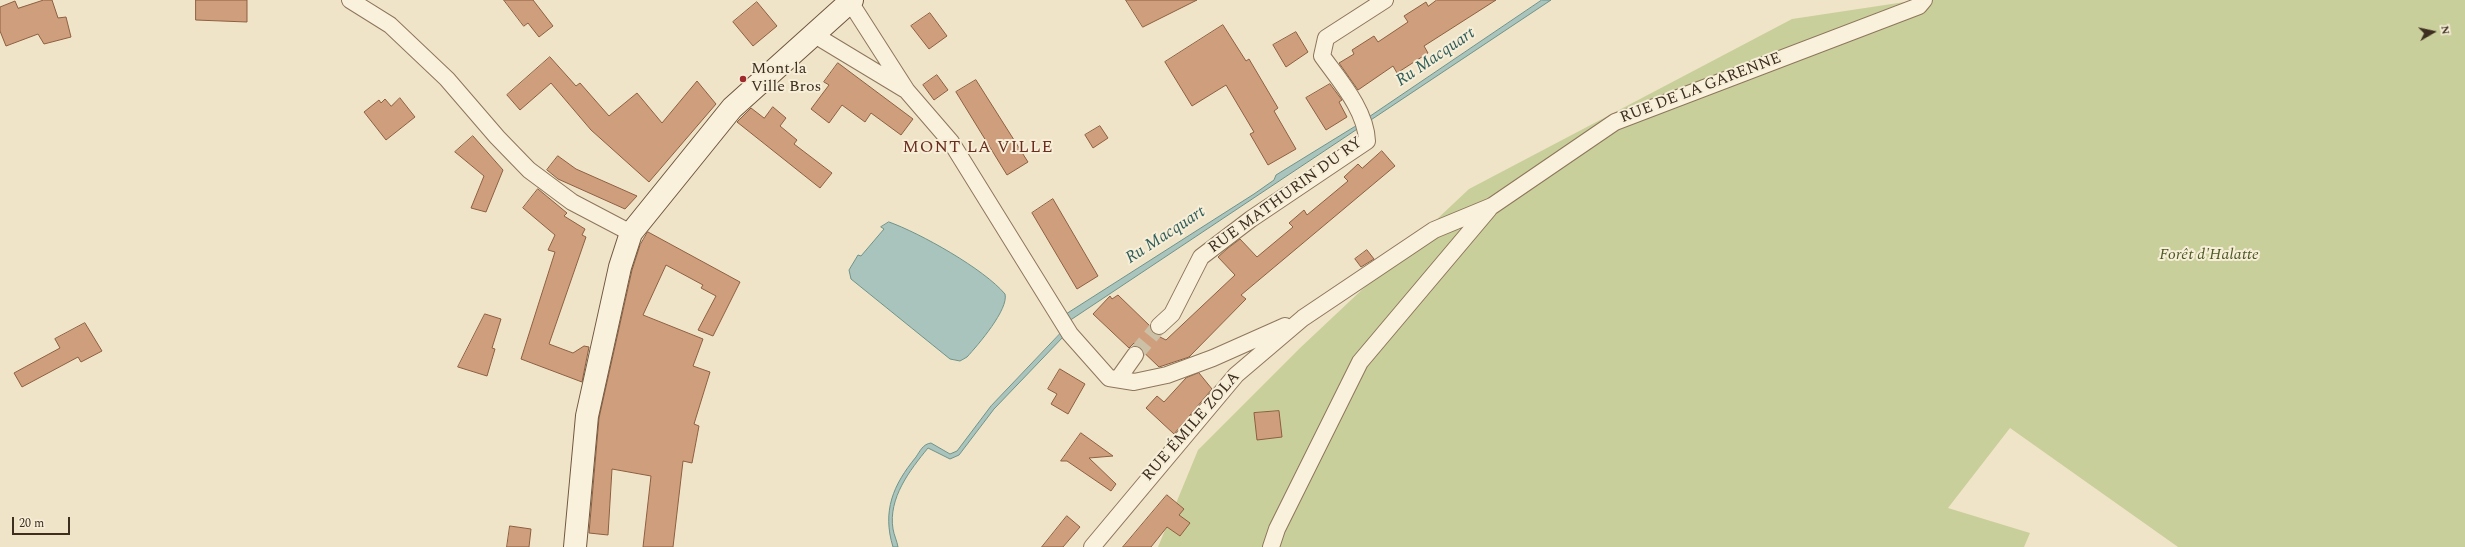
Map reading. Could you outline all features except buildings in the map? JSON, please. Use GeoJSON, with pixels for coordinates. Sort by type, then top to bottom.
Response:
{"type":"FeatureCollection","features":[{"type":"Feature","properties":{"kind":"street"},"geometry":{"type":"LineString","coordinates":[[350,0],[390,25],[447,79],[497,137],[529,170],[572,202],[631,233]]}},
{"type":"Feature","properties":{"kind":"street","name":"RUE MATHURIN DU RY"},"geometry":{"type":"LineString","coordinates":[[1160,326],[1172,314],[1201,257],[1251,218],[1367,141],[1367,133],[1358,109],[1322,56],[1326,38],[1385,0]]}},
{"type":"Feature","properties":{"kind":"street","name":"RUE DE LA GARENNE"},"geometry":{"type":"LineString","coordinates":[[1492,206],[1615,122],[1919,6],[1924,0]]}},
{"type":"Feature","properties":{"kind":"street"},"geometry":{"type":"LineString","coordinates":[[575,547],[587,416],[620,267],[631,233],[732,108],[851,1],[907,91],[951,142],[1070,334],[1109,378],[1134,382],[1167,375],[1213,358],[1303,318],[1434,230],[1492,206]]}},
{"type":"Feature","properties":{"kind":"street"},"geometry":{"type":"LineString","coordinates":[[813,34],[907,91]]}},
{"type":"Feature","properties":{"kind":"street"},"geometry":{"type":"LineString","coordinates":[[1271,547],[1277,529],[1360,362],[1492,206]]}},
{"type":"Feature","properties":{"kind":"street","name":"RUE ÉMILE ZOLA"},"geometry":{"type":"LineString","coordinates":[[1092,547],[1236,375],[1303,318]]}},
{"type":"Feature","properties":{"kind":"street"},"geometry":{"type":"LineString","coordinates":[[1118,379],[1135,355]]}},
{"type":"Feature","properties":{"kind":"green space","name":"Forêt d'Halatte"},"geometry":{"type":"Polygon","coordinates":[[[1918,0],[2465,0],[2465,547],[2178,547],[2010,428],[1948,508],[2030,533],[2024,547],[1158,547],[1198,450],[1300,348],[1469,189],[1792,19],[1918,0]]]}},
{"type":"Feature","properties":{"kind":"water"},"geometry":{"type":"Polygon","coordinates":[[[1542,0],[1551,0],[1069,321],[1066,314],[1254,194],[1274,180],[1276,175],[1354,127],[1542,0]]]}},
{"type":"Feature","properties":{"kind":"water"},"geometry":{"type":"Polygon","coordinates":[[[889,222],[917,234],[951,253],[982,274],[1005,294],[1005,301],[992,327],[967,357],[960,361],[950,359],[851,279],[849,270],[858,255],[861,256],[884,229],[881,227],[889,222]]]}},
{"type":"Feature","properties":{"kind":"water"},"geometry":{"type":"Polygon","coordinates":[[[1061,333],[1064,336],[994,409],[959,455],[950,459],[928,448],[908,475],[897,496],[892,518],[893,529],[898,547],[893,547],[889,522],[889,510],[892,499],[901,478],[922,448],[931,443],[950,454],[957,451],[991,406],[1061,333]]]}},
{"type":"Feature","properties":{"kind":"tunnel"},"geometry":{"type":"LineString","coordinates":[[1135,355],[1159,326]]}},
{"type":"Feature","properties":{"kind":"place","name":"Mont la Ville Bros"},"geometry":{"type":"Point","coordinates":[743,79]}},
{"type":"Feature","properties":{"kind":"district","name":"MONT LA VILLE"},"geometry":{"type":"Point","coordinates":[978,149]}},
{"type":"Feature","properties":{"kind":"water label","name":"Ru Macquart"},"geometry":{"type":"Point","coordinates":[1436,58]}},
{"type":"Feature","properties":{"kind":"water label","name":"Ru Macquart"},"geometry":{"type":"Point","coordinates":[1166,236]}}]}
